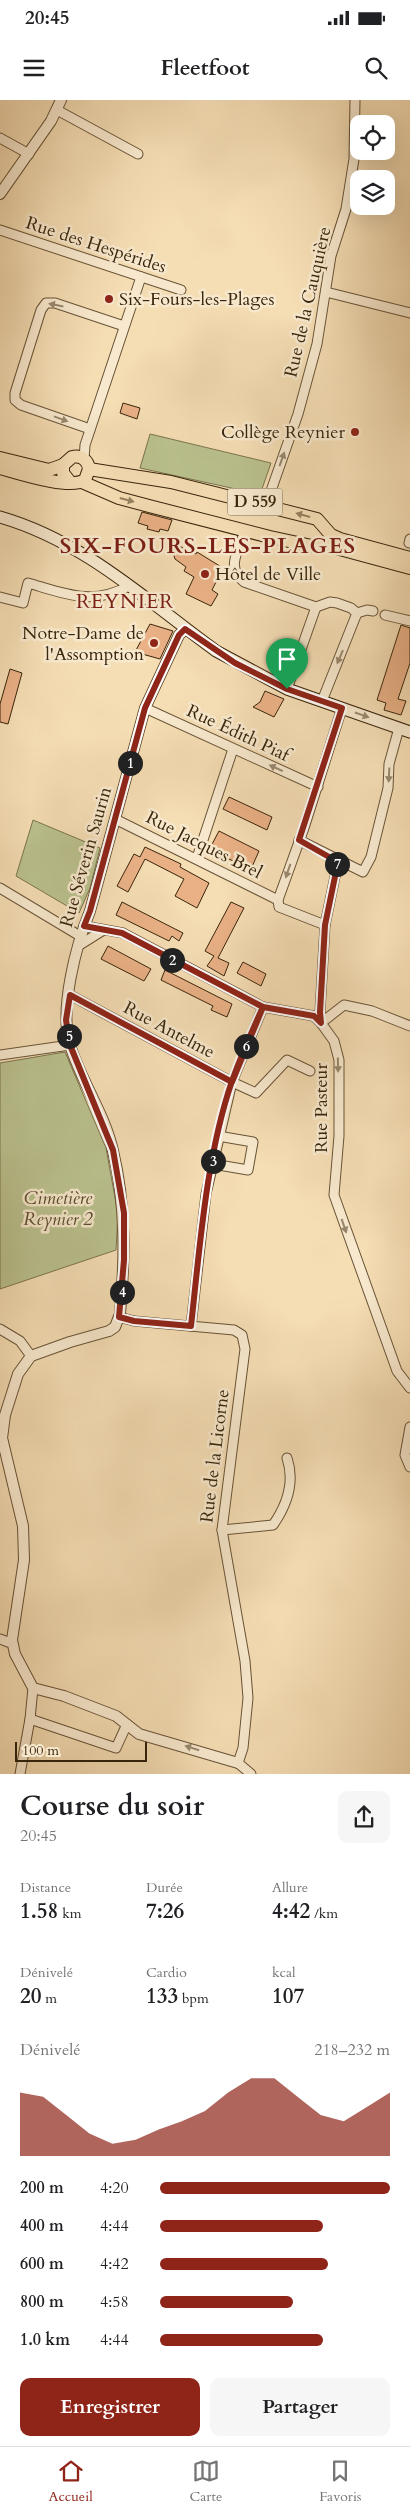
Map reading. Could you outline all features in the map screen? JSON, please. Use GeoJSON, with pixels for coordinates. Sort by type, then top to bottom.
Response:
{"type":"FeatureCollection","features":[{"type":"Feature","properties":{"kind":"main road"},"geometry":{"type":"LineString","coordinates":[[0,458],[48,470],[63,465],[68,459],[83,461],[88,477],[76,482],[65,477],[63,465]]}},
{"type":"Feature","properties":{"kind":"main road","name":"D 559"},"geometry":{"type":"LineString","coordinates":[[83,461],[317,518],[324,524],[326,530],[340,539],[410,558]]}},
{"type":"Feature","properties":{"kind":"main road","name":"D 559"},"geometry":{"type":"LineString","coordinates":[[0,468],[45,479],[76,482],[119,498],[245,531],[312,546],[319,544],[410,568]]}},
{"type":"Feature","properties":{"kind":"main road"},"geometry":{"type":"LineString","coordinates":[[0,517],[54,537],[103,565],[185,629],[235,663],[287,689],[405,730]]}},
{"type":"Feature","properties":{"kind":"main road"},"geometry":{"type":"LineString","coordinates":[[319,544],[324,538],[326,530]]}},
{"type":"Feature","properties":{"kind":"street"},"geometry":{"type":"LineString","coordinates":[[0,194],[29,154],[56,110],[60,100]]}},
{"type":"Feature","properties":{"kind":"street","name":"Rue de la Cauquière"},"geometry":{"type":"LineString","coordinates":[[266,505],[298,414],[317,344],[331,256],[350,189],[354,159],[355,100]]}},
{"type":"Feature","properties":{"kind":"street"},"geometry":{"type":"LineString","coordinates":[[56,110],[138,154]]}},
{"type":"Feature","properties":{"kind":"street"},"geometry":{"type":"LineString","coordinates":[[0,138],[29,154]]}},
{"type":"Feature","properties":{"kind":"street","name":"Rue des Hespérides"},"geometry":{"type":"LineString","coordinates":[[0,230],[181,290]]}},
{"type":"Feature","properties":{"kind":"street"},"geometry":{"type":"LineString","coordinates":[[83,461],[84,445],[141,277]]}},
{"type":"Feature","properties":{"kind":"street"},"geometry":{"type":"LineString","coordinates":[[326,292],[410,313]]}},
{"type":"Feature","properties":{"kind":"street"},"geometry":{"type":"LineString","coordinates":[[90,429],[21,405],[15,400],[15,393],[40,310],[46,303],[55,303],[124,326]]}},
{"type":"Feature","properties":{"kind":"street"},"geometry":{"type":"LineString","coordinates":[[245,531],[234,563],[236,576],[244,582],[316,607],[330,602],[351,608],[357,613],[370,611]]}},
{"type":"Feature","properties":{"kind":"street"},"geometry":{"type":"LineString","coordinates":[[0,597],[23,603],[28,583],[83,598],[106,596],[129,586]]}},
{"type":"Feature","properties":{"kind":"street"},"geometry":{"type":"LineString","coordinates":[[287,689],[316,607]]}},
{"type":"Feature","properties":{"kind":"street"},"geometry":{"type":"LineString","coordinates":[[322,701],[357,613]]}},
{"type":"Feature","properties":{"kind":"street"},"geometry":{"type":"LineString","coordinates":[[385,615],[410,621]]}},
{"type":"Feature","properties":{"kind":"street","name":"Rue Séverin Saurin"},"geometry":{"type":"LineString","coordinates":[[119,1317],[124,1260],[124,1213],[113,1150],[70,1045],[66,1020],[79,941],[90,911],[145,708],[179,635],[185,629]]}},
{"type":"Feature","properties":{"kind":"street","name":"Rue Édith Piaf"},"geometry":{"type":"LineString","coordinates":[[145,708],[318,787]]}},
{"type":"Feature","properties":{"kind":"street"},"geometry":{"type":"LineString","coordinates":[[325,925],[279,907],[278,900],[318,787],[342,708]]}},
{"type":"Feature","properties":{"kind":"street"},"geometry":{"type":"LineString","coordinates":[[299,840],[338,862],[363,872],[370,857],[388,788],[389,764],[405,730]]}},
{"type":"Feature","properties":{"kind":"street"},"geometry":{"type":"LineString","coordinates":[[197,858],[233,749]]}},
{"type":"Feature","properties":{"kind":"street","name":"Rue Jacques Brel"},"geometry":{"type":"LineString","coordinates":[[115,819],[197,858],[223,874],[278,900]]}},
{"type":"Feature","properties":{"kind":"street"},"geometry":{"type":"LineString","coordinates":[[321,1023],[325,925],[338,862]]}},
{"type":"Feature","properties":{"kind":"street"},"geometry":{"type":"LineString","coordinates":[[0,888],[79,941],[102,930]]}},
{"type":"Feature","properties":{"kind":"street"},"geometry":{"type":"LineString","coordinates":[[84,926],[122,933],[263,1007],[314,1016],[321,1023]]}},
{"type":"Feature","properties":{"kind":"street","name":"Rue Antelme"},"geometry":{"type":"LineString","coordinates":[[70,995],[256,1093],[287,1060],[310,1071]]}},
{"type":"Feature","properties":{"kind":"street"},"geometry":{"type":"LineString","coordinates":[[321,1023],[344,1004],[387,1015],[410,1026]]}},
{"type":"Feature","properties":{"kind":"street"},"geometry":{"type":"LineString","coordinates":[[191,1326],[206,1194],[218,1136],[232,1082],[263,1007]]}},
{"type":"Feature","properties":{"kind":"street","name":"Rue Pasteur"},"geometry":{"type":"LineString","coordinates":[[321,1023],[334,1042],[339,1060],[339,1136],[334,1195],[397,1371],[410,1388]]}},
{"type":"Feature","properties":{"kind":"street"},"geometry":{"type":"LineString","coordinates":[[0,1055],[70,1045]]}},
{"type":"Feature","properties":{"kind":"street"},"geometry":{"type":"LineString","coordinates":[[213,1164],[248,1170],[253,1142],[218,1136]]}},
{"type":"Feature","properties":{"kind":"street"},"geometry":{"type":"LineString","coordinates":[[20,1774],[30,1719],[33,1688],[15,1654],[12,1640],[24,1560],[22,1526],[1,1438],[5,1415],[18,1374],[31,1356],[108,1331],[115,1327],[119,1317]]}},
{"type":"Feature","properties":{"kind":"street","name":"Rue de la Licorne"},"geometry":{"type":"LineString","coordinates":[[119,1317],[134,1321],[234,1330],[242,1336],[245,1349],[222,1530],[245,1661],[248,1698],[243,1748],[238,1763]]}},
{"type":"Feature","properties":{"kind":"street"},"geometry":{"type":"LineString","coordinates":[[0,1329],[20,1341],[31,1356]]}},
{"type":"Feature","properties":{"kind":"street"},"geometry":{"type":"LineString","coordinates":[[410,1427],[405,1455],[410,1467]]}},
{"type":"Feature","properties":{"kind":"street"},"geometry":{"type":"LineString","coordinates":[[222,1530],[273,1525],[286,1507],[291,1472],[287,1458]]}},
{"type":"Feature","properties":{"kind":"street"},"geometry":{"type":"LineString","coordinates":[[0,1639],[8,1642],[12,1640]]}},
{"type":"Feature","properties":{"kind":"street"},"geometry":{"type":"LineString","coordinates":[[33,1688],[64,1696],[116,1716],[140,1734],[238,1763],[252,1774]]}},
{"type":"Feature","properties":{"kind":"street"},"geometry":{"type":"LineString","coordinates":[[30,1719],[116,1748],[127,1724]]}},
{"type":"Feature","properties":{"kind":"green space"},"geometry":{"type":"Polygon","coordinates":[[[150,434],[271,463],[262,489],[254,493],[140,468],[150,434]]]}},
{"type":"Feature","properties":{"kind":"green space"},"geometry":{"type":"Polygon","coordinates":[[[33,820],[100,848],[90,888],[79,913],[16,876],[33,820]]]}},
{"type":"Feature","properties":{"kind":"green space","name":"Cimetière Reynier 2"},"geometry":{"type":"Polygon","coordinates":[[[65,1052],[106,1148],[118,1214],[116,1250],[0,1289],[0,1063],[65,1052]]]}},
{"type":"Feature","properties":{"kind":"building"},"geometry":{"type":"Polygon","coordinates":[[[123,403],[140,408],[137,419],[120,413],[123,403]]]}},
{"type":"Feature","properties":{"kind":"building"},"geometry":{"type":"Polygon","coordinates":[[[142,512],[172,520],[168,531],[160,529],[159,532],[147,529],[148,526],[138,523],[142,512]]]}},
{"type":"Feature","properties":{"kind":"building","name":"Hôtel de Ville"},"geometry":{"type":"Polygon","coordinates":[[[179,546],[196,554],[197,552],[223,568],[212,590],[218,594],[211,606],[186,594],[194,577],[184,571],[186,567],[175,559],[174,556],[179,546]]]}},
{"type":"Feature","properties":{"kind":"building","name":"Notre-Dame de l'Assomption"},"geometry":{"type":"Polygon","coordinates":[[[150,624],[173,631],[160,659],[135,652],[150,624]]]}},
{"type":"Feature","properties":{"kind":"building"},"geometry":{"type":"Polygon","coordinates":[[[401,625],[410,628],[410,663],[398,699],[406,701],[401,715],[384,710],[386,703],[377,700],[401,625]]]}},
{"type":"Feature","properties":{"kind":"building"},"geometry":{"type":"Polygon","coordinates":[[[10,669],[22,673],[8,724],[0,722],[0,704],[10,669]]]}},
{"type":"Feature","properties":{"kind":"building"},"geometry":{"type":"Polygon","coordinates":[[[265,691],[284,699],[274,717],[253,707],[260,702],[265,691]]]}},
{"type":"Feature","properties":{"kind":"building"},"geometry":{"type":"Polygon","coordinates":[[[229,797],[272,817],[267,830],[223,809],[229,797]]]}},
{"type":"Feature","properties":{"kind":"building"},"geometry":{"type":"Polygon","coordinates":[[[219,831],[259,851],[251,869],[209,850],[219,831]]]}},
{"type":"Feature","properties":{"kind":"building"},"geometry":{"type":"Polygon","coordinates":[[[145,847],[181,864],[180,867],[209,883],[197,908],[175,896],[184,879],[145,859],[128,892],[117,886],[134,854],[140,857],[145,847]]]}},
{"type":"Feature","properties":{"kind":"building"},"geometry":{"type":"Polygon","coordinates":[[[122,902],[183,933],[179,941],[172,936],[169,941],[116,915],[122,902]]]}},
{"type":"Feature","properties":{"kind":"building"},"geometry":{"type":"Polygon","coordinates":[[[231,902],[244,908],[218,958],[229,963],[224,976],[207,966],[214,956],[205,951],[231,902]]]}},
{"type":"Feature","properties":{"kind":"building"},"geometry":{"type":"Polygon","coordinates":[[[108,946],[151,969],[144,981],[101,959],[108,946]]]}},
{"type":"Feature","properties":{"kind":"building"},"geometry":{"type":"Polygon","coordinates":[[[243,962],[266,974],[261,986],[237,973],[243,962]]]}},
{"type":"Feature","properties":{"kind":"building"},"geometry":{"type":"Polygon","coordinates":[[[165,970],[232,1004],[227,1017],[211,1010],[213,1006],[161,980],[165,970]]]}},
{"type":"Feature","properties":{"kind":"place","name":"Six-Fours-les-Plages"},"geometry":{"type":"Point","coordinates":[109,299]}},
{"type":"Feature","properties":{"kind":"place","name":"Collège Reynier"},"geometry":{"type":"Point","coordinates":[355,432]}},
{"type":"Feature","properties":{"kind":"place","name":"Hôtel de Ville"},"geometry":{"type":"Point","coordinates":[205,574]}},
{"type":"Feature","properties":{"kind":"place","name":"Notre-Dame de l'Assomption"},"geometry":{"type":"Point","coordinates":[154,643]}},
{"type":"Feature","properties":{"kind":"district","name":"SIX-FOURS-LES-PLAGES"},"geometry":{"type":"Point","coordinates":[208,546]}},
{"type":"Feature","properties":{"kind":"district","name":"REYNIER"},"geometry":{"type":"Point","coordinates":[125,601]}},
{"type":"Feature","properties":{"kind":"route"},"geometry":{"type":"LineString","coordinates":[[287,689],[235,663],[185,629],[179,635],[145,708],[90,911],[84,926],[122,933],[263,1007],[232,1082],[218,1136],[206,1194],[191,1326],[134,1321],[119,1317],[124,1260],[124,1213],[113,1150],[70,1045],[66,1020],[70,995],[232,1082],[255,1025],[263,1007],[314,1016],[321,1023],[325,925],[338,862],[299,840],[318,787],[342,708],[287,689]]}}]}
